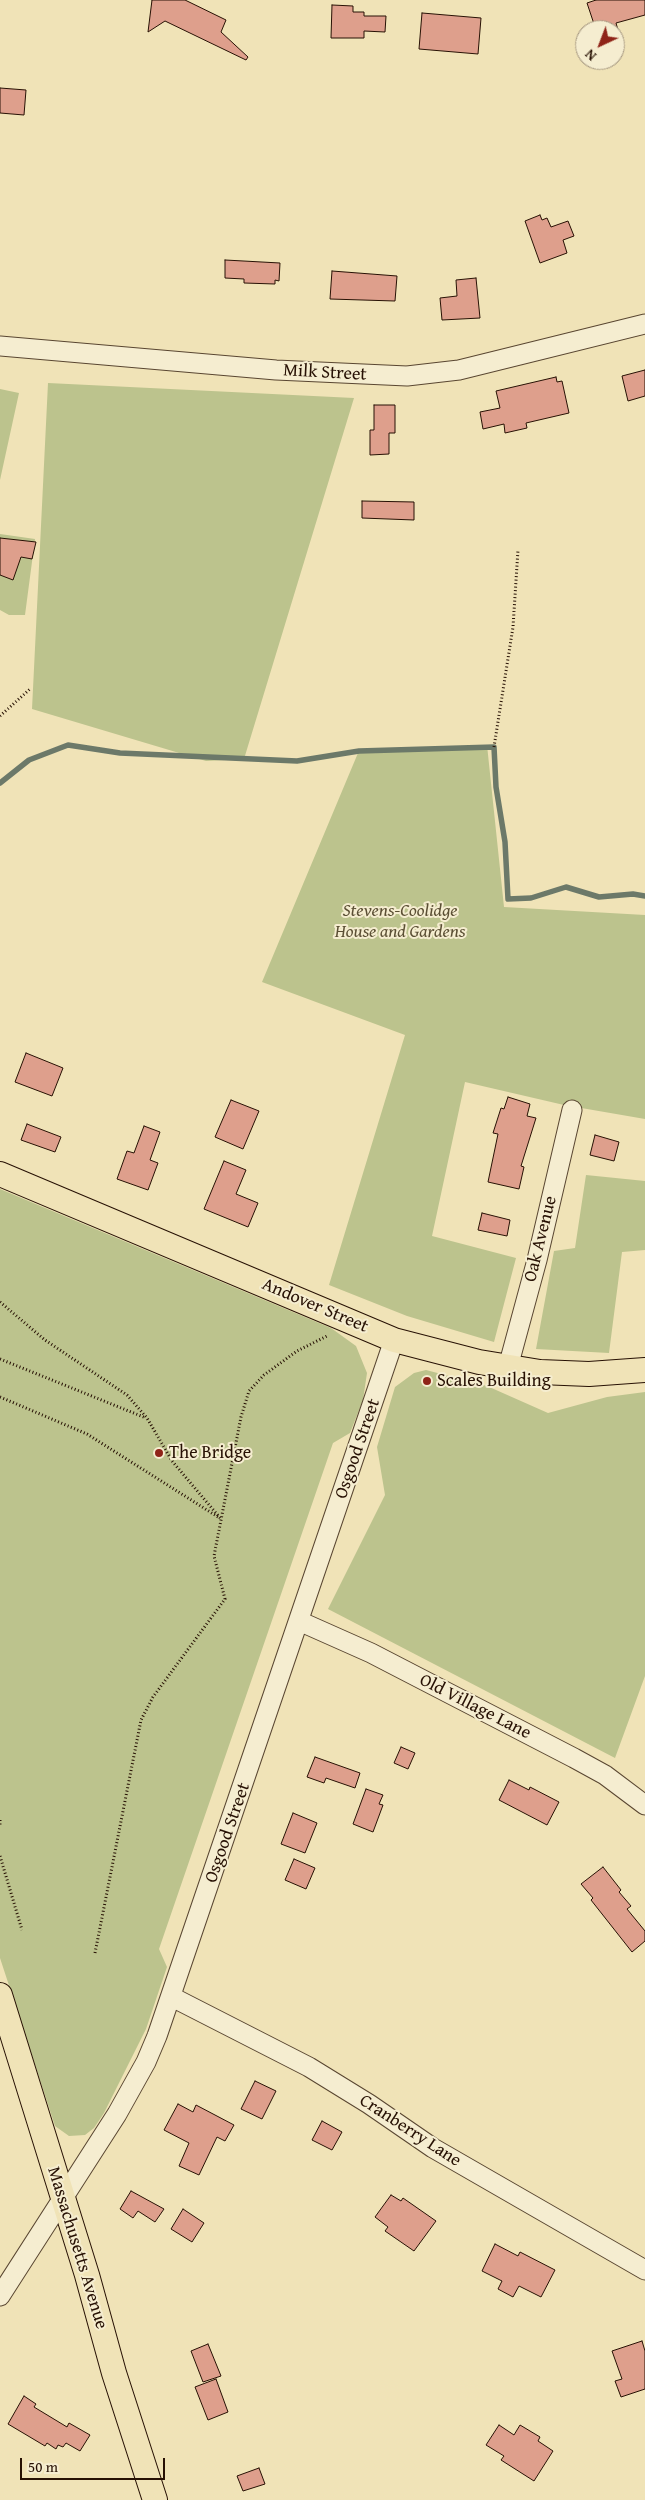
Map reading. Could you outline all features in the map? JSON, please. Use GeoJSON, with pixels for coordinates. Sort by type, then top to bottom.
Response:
{"type":"FeatureCollection","features":[{"type":"Feature","properties":{"kind":"main road","name":"Andover Street"},"geometry":{"type":"LineString","coordinates":[[0,1174],[394,1340],[508,1367],[589,1374],[645,1370]]}},
{"type":"Feature","properties":{"kind":"main road","name":"Massachusetts Avenue"},"geometry":{"type":"LineString","coordinates":[[0,1995],[64,2199],[114,2373],[155,2500]]}},
{"type":"Feature","properties":{"kind":"street","name":"Milk Street"},"geometry":{"type":"LineString","coordinates":[[0,346],[276,370],[407,376],[458,370],[645,324]]}},
{"type":"Feature","properties":{"kind":"street","name":"Oak Avenue"},"geometry":{"type":"LineString","coordinates":[[508,1367],[537,1260],[572,1110]]}},
{"type":"Feature","properties":{"kind":"street","name":"Osgood Street"},"geometry":{"type":"LineString","coordinates":[[0,2296],[64,2199],[134,2087],[146,2062],[172,1997],[394,1340]]}},
{"type":"Feature","properties":{"kind":"street","name":"Old Village Lane"},"geometry":{"type":"LineString","coordinates":[[299,1621],[371,1653],[574,1758],[610,1779],[645,1805]]}},
{"type":"Feature","properties":{"kind":"street","name":"Cranberry Lane"},"geometry":{"type":"LineString","coordinates":[[172,1997],[309,2067],[369,2104],[433,2148],[645,2270]]}},
{"type":"Feature","properties":{"kind":"path"},"geometry":{"type":"LineString","coordinates":[[494,747],[513,627],[518,550]]}},
{"type":"Feature","properties":{"kind":"path"},"geometry":{"type":"LineString","coordinates":[[0,716],[30,689]]}},
{"type":"Feature","properties":{"kind":"path"},"geometry":{"type":"LineString","coordinates":[[0,1302],[45,1340],[127,1395],[147,1418],[172,1461],[221,1519]]}},
{"type":"Feature","properties":{"kind":"path"},"geometry":{"type":"LineString","coordinates":[[95,1953],[142,1720],[153,1697],[225,1599],[214,1556],[241,1417],[249,1391],[264,1375],[297,1351],[327,1336]]}},
{"type":"Feature","properties":{"kind":"path"},"geometry":{"type":"LineString","coordinates":[[0,1359],[147,1418]]}},
{"type":"Feature","properties":{"kind":"path"},"geometry":{"type":"LineString","coordinates":[[0,1397],[87,1434],[221,1519]]}},
{"type":"Feature","properties":{"kind":"path"},"geometry":{"type":"LineString","coordinates":[[0,1820],[0,1826]]}},
{"type":"Feature","properties":{"kind":"path"},"geometry":{"type":"LineString","coordinates":[[0,1856],[22,1930]]}},
{"type":"Feature","properties":{"kind":"green space"},"geometry":{"type":"Polygon","coordinates":[[[48,383],[354,398],[244,759],[206,761],[32,709],[48,383]]]}},
{"type":"Feature","properties":{"kind":"green space"},"geometry":{"type":"Polygon","coordinates":[[[0,389],[19,393],[0,480],[0,389]]]}},
{"type":"Feature","properties":{"kind":"green space"},"geometry":{"type":"Polygon","coordinates":[[[0,534],[35,539],[25,615],[9,615],[0,610],[0,534]]]}},
{"type":"Feature","properties":{"kind":"green space","name":"Stevens-Coolidge House and Gardens"},"geometry":{"type":"Polygon","coordinates":[[[487,745],[504,907],[645,915],[645,1119],[564,1105],[465,1082],[432,1236],[516,1258],[494,1342],[407,1316],[329,1285],[405,1035],[262,982],[358,753],[487,745]]]}},
{"type":"Feature","properties":{"kind":"green space"},"geometry":{"type":"Polygon","coordinates":[[[586,1175],[645,1181],[645,1250],[622,1252],[609,1353],[536,1349],[554,1251],[575,1248],[586,1175]]]}},
{"type":"Feature","properties":{"kind":"green space"},"geometry":{"type":"Polygon","coordinates":[[[0,1189],[331,1328],[356,1346],[367,1373],[363,1400],[350,1433],[333,1443],[159,1949],[167,1967],[146,2029],[104,2113],[94,2128],[85,2135],[69,2136],[55,2126],[0,1958],[0,1189]]]}},
{"type":"Feature","properties":{"kind":"green space"},"geometry":{"type":"Polygon","coordinates":[[[426,1370],[487,1386],[548,1413],[607,1397],[645,1392],[645,1676],[615,1758],[328,1609],[385,1495],[377,1447],[395,1387],[414,1373],[426,1370]]]}},
{"type":"Feature","properties":{"kind":"building"},"geometry":{"type":"Polygon","coordinates":[[[152,0],[185,0],[226,20],[221,32],[248,57],[246,60],[165,21],[148,32],[152,0]]]}},
{"type":"Feature","properties":{"kind":"building"},"geometry":{"type":"Polygon","coordinates":[[[596,0],[645,0],[645,15],[625,21],[593,20],[587,3],[596,0]]]}},
{"type":"Feature","properties":{"kind":"building"},"geometry":{"type":"Polygon","coordinates":[[[332,5],[353,6],[353,12],[364,12],[364,16],[386,16],[385,32],[364,31],[364,38],[331,38],[332,5]]]}},
{"type":"Feature","properties":{"kind":"building"},"geometry":{"type":"Polygon","coordinates":[[[422,13],[481,18],[478,54],[419,49],[422,13]]]}},
{"type":"Feature","properties":{"kind":"building"},"geometry":{"type":"Polygon","coordinates":[[[0,88],[26,90],[24,115],[0,113],[0,88]]]}},
{"type":"Feature","properties":{"kind":"building"},"geometry":{"type":"Polygon","coordinates":[[[540,215],[542,220],[547,218],[551,227],[568,221],[574,236],[563,240],[567,253],[540,263],[525,221],[540,215]]]}},
{"type":"Feature","properties":{"kind":"building"},"geometry":{"type":"Polygon","coordinates":[[[225,260],[280,263],[279,281],[275,280],[275,284],[244,283],[244,279],[225,278],[225,260]]]}},
{"type":"Feature","properties":{"kind":"building"},"geometry":{"type":"Polygon","coordinates":[[[332,271],[397,276],[395,301],[330,299],[332,271]]]}},
{"type":"Feature","properties":{"kind":"building"},"geometry":{"type":"Polygon","coordinates":[[[476,278],[480,318],[442,320],[440,298],[457,296],[456,280],[476,278]]]}},
{"type":"Feature","properties":{"kind":"building"},"geometry":{"type":"Polygon","coordinates":[[[645,370],[645,396],[628,401],[622,376],[645,370]]]}},
{"type":"Feature","properties":{"kind":"building"},"geometry":{"type":"Polygon","coordinates":[[[556,377],[557,382],[562,381],[569,413],[526,423],[527,428],[505,433],[504,424],[483,429],[480,412],[500,408],[496,391],[556,377]]]}},
{"type":"Feature","properties":{"kind":"building"},"geometry":{"type":"Polygon","coordinates":[[[374,405],[395,405],[395,433],[389,433],[389,454],[370,455],[370,430],[374,430],[374,405]]]}},
{"type":"Feature","properties":{"kind":"building"},"geometry":{"type":"Polygon","coordinates":[[[362,501],[414,502],[414,520],[362,518],[362,501]]]}},
{"type":"Feature","properties":{"kind":"building"},"geometry":{"type":"Polygon","coordinates":[[[0,538],[36,542],[32,559],[21,557],[13,580],[0,575],[0,538]]]}},
{"type":"Feature","properties":{"kind":"building"},"geometry":{"type":"Polygon","coordinates":[[[26,1053],[63,1068],[52,1096],[15,1082],[26,1053]]]}},
{"type":"Feature","properties":{"kind":"building"},"geometry":{"type":"Polygon","coordinates":[[[508,1097],[530,1104],[527,1116],[536,1118],[521,1166],[524,1167],[519,1189],[488,1182],[498,1134],[493,1133],[501,1108],[504,1109],[508,1097]]]}},
{"type":"Feature","properties":{"kind":"building"},"geometry":{"type":"Polygon","coordinates":[[[231,1100],[259,1111],[243,1149],[215,1137],[231,1100]]]}},
{"type":"Feature","properties":{"kind":"building"},"geometry":{"type":"Polygon","coordinates":[[[27,1124],[61,1137],[55,1152],[21,1140],[27,1124]]]}},
{"type":"Feature","properties":{"kind":"building"},"geometry":{"type":"Polygon","coordinates":[[[144,1126],[160,1132],[150,1160],[158,1163],[148,1190],[117,1179],[127,1151],[134,1153],[144,1126]]]}},
{"type":"Feature","properties":{"kind":"building"},"geometry":{"type":"Polygon","coordinates":[[[595,1135],[619,1142],[614,1161],[590,1155],[595,1135]]]}},
{"type":"Feature","properties":{"kind":"building"},"geometry":{"type":"Polygon","coordinates":[[[224,1161],[246,1170],[236,1194],[258,1203],[248,1227],[204,1209],[224,1161]]]}},
{"type":"Feature","properties":{"kind":"building"},"geometry":{"type":"Polygon","coordinates":[[[482,1213],[510,1220],[507,1236],[478,1230],[482,1213]]]}},
{"type":"Feature","properties":{"kind":"building"},"geometry":{"type":"Polygon","coordinates":[[[401,1747],[415,1753],[408,1769],[394,1763],[401,1747]]]}},
{"type":"Feature","properties":{"kind":"building"},"geometry":{"type":"Polygon","coordinates":[[[315,1757],[360,1773],[355,1788],[326,1778],[324,1783],[307,1777],[315,1757]]]}},
{"type":"Feature","properties":{"kind":"building"},"geometry":{"type":"Polygon","coordinates":[[[509,1780],[529,1790],[530,1787],[559,1802],[547,1825],[499,1800],[509,1780]]]}},
{"type":"Feature","properties":{"kind":"building"},"geometry":{"type":"Polygon","coordinates":[[[366,1789],[383,1795],[379,1804],[383,1805],[373,1832],[353,1824],[366,1789]]]}},
{"type":"Feature","properties":{"kind":"building"},"geometry":{"type":"Polygon","coordinates":[[[293,1813],[317,1823],[305,1853],[281,1844],[293,1813]]]}},
{"type":"Feature","properties":{"kind":"building"},"geometry":{"type":"Polygon","coordinates":[[[294,1859],[315,1868],[306,1889],[285,1880],[294,1859]]]}},
{"type":"Feature","properties":{"kind":"building"},"geometry":{"type":"Polygon","coordinates":[[[603,1867],[621,1890],[619,1892],[631,1906],[627,1909],[645,1931],[645,1941],[632,1952],[591,1900],[593,1898],[581,1884],[603,1867]]]}},
{"type":"Feature","properties":{"kind":"building"},"geometry":{"type":"Polygon","coordinates":[[[255,2081],[276,2091],[262,2119],[241,2109],[255,2081]]]}},
{"type":"Feature","properties":{"kind":"building"},"geometry":{"type":"Polygon","coordinates":[[[178,2104],[193,2112],[196,2105],[234,2125],[225,2141],[217,2137],[199,2175],[179,2166],[189,2143],[164,2130],[178,2104]]]}},
{"type":"Feature","properties":{"kind":"building"},"geometry":{"type":"Polygon","coordinates":[[[322,2121],[342,2132],[332,2150],[312,2140],[322,2121]]]}},
{"type":"Feature","properties":{"kind":"building"},"geometry":{"type":"Polygon","coordinates":[[[131,2191],[164,2209],[155,2222],[138,2211],[133,2218],[120,2209],[131,2191]]]}},
{"type":"Feature","properties":{"kind":"building"},"geometry":{"type":"Polygon","coordinates":[[[391,2195],[401,2201],[403,2198],[436,2221],[414,2251],[385,2231],[388,2227],[375,2217],[391,2195]]]}},
{"type":"Feature","properties":{"kind":"building"},"geometry":{"type":"Polygon","coordinates":[[[183,2209],[204,2223],[192,2242],[171,2229],[183,2209]]]}},
{"type":"Feature","properties":{"kind":"building"},"geometry":{"type":"Polygon","coordinates":[[[495,2244],[518,2256],[520,2252],[555,2270],[541,2297],[519,2286],[513,2297],[498,2289],[502,2281],[482,2271],[495,2244]]]}},
{"type":"Feature","properties":{"kind":"building"},"geometry":{"type":"Polygon","coordinates":[[[642,2341],[645,2351],[645,2389],[621,2397],[615,2381],[622,2379],[612,2351],[642,2341]]]}},
{"type":"Feature","properties":{"kind":"building"},"geometry":{"type":"Polygon","coordinates":[[[208,2344],[221,2376],[203,2382],[191,2351],[208,2344]]]}},
{"type":"Feature","properties":{"kind":"building"},"geometry":{"type":"Polygon","coordinates":[[[216,2379],[228,2412],[208,2420],[195,2387],[216,2379]]]}},
{"type":"Feature","properties":{"kind":"building"},"geometry":{"type":"Polygon","coordinates":[[[24,2396],[36,2404],[34,2407],[67,2427],[69,2423],[90,2435],[80,2451],[66,2443],[63,2447],[58,2445],[56,2449],[47,2443],[45,2446],[8,2424],[24,2396]]]}},
{"type":"Feature","properties":{"kind":"building"},"geometry":{"type":"Polygon","coordinates":[[[499,2425],[514,2435],[520,2425],[540,2437],[538,2441],[553,2451],[534,2481],[501,2460],[504,2456],[486,2445],[499,2425]]]}},
{"type":"Feature","properties":{"kind":"building"},"geometry":{"type":"Polygon","coordinates":[[[259,2468],[265,2484],[243,2491],[237,2476],[259,2468]]]}},
{"type":"Feature","properties":{"kind":"waterway"},"geometry":{"type":"LineString","coordinates":[[0,783],[29,760],[68,745],[120,753],[297,761],[359,751],[494,747],[496,787],[505,842],[508,899],[531,898],[566,887],[599,897],[633,894],[645,896]]}},
{"type":"Feature","properties":{"kind":"place","name":"Scales Building"},"geometry":{"type":"Point","coordinates":[427,1381]}},
{"type":"Feature","properties":{"kind":"place","name":"The Bridge"},"geometry":{"type":"Point","coordinates":[159,1453]}}]}
